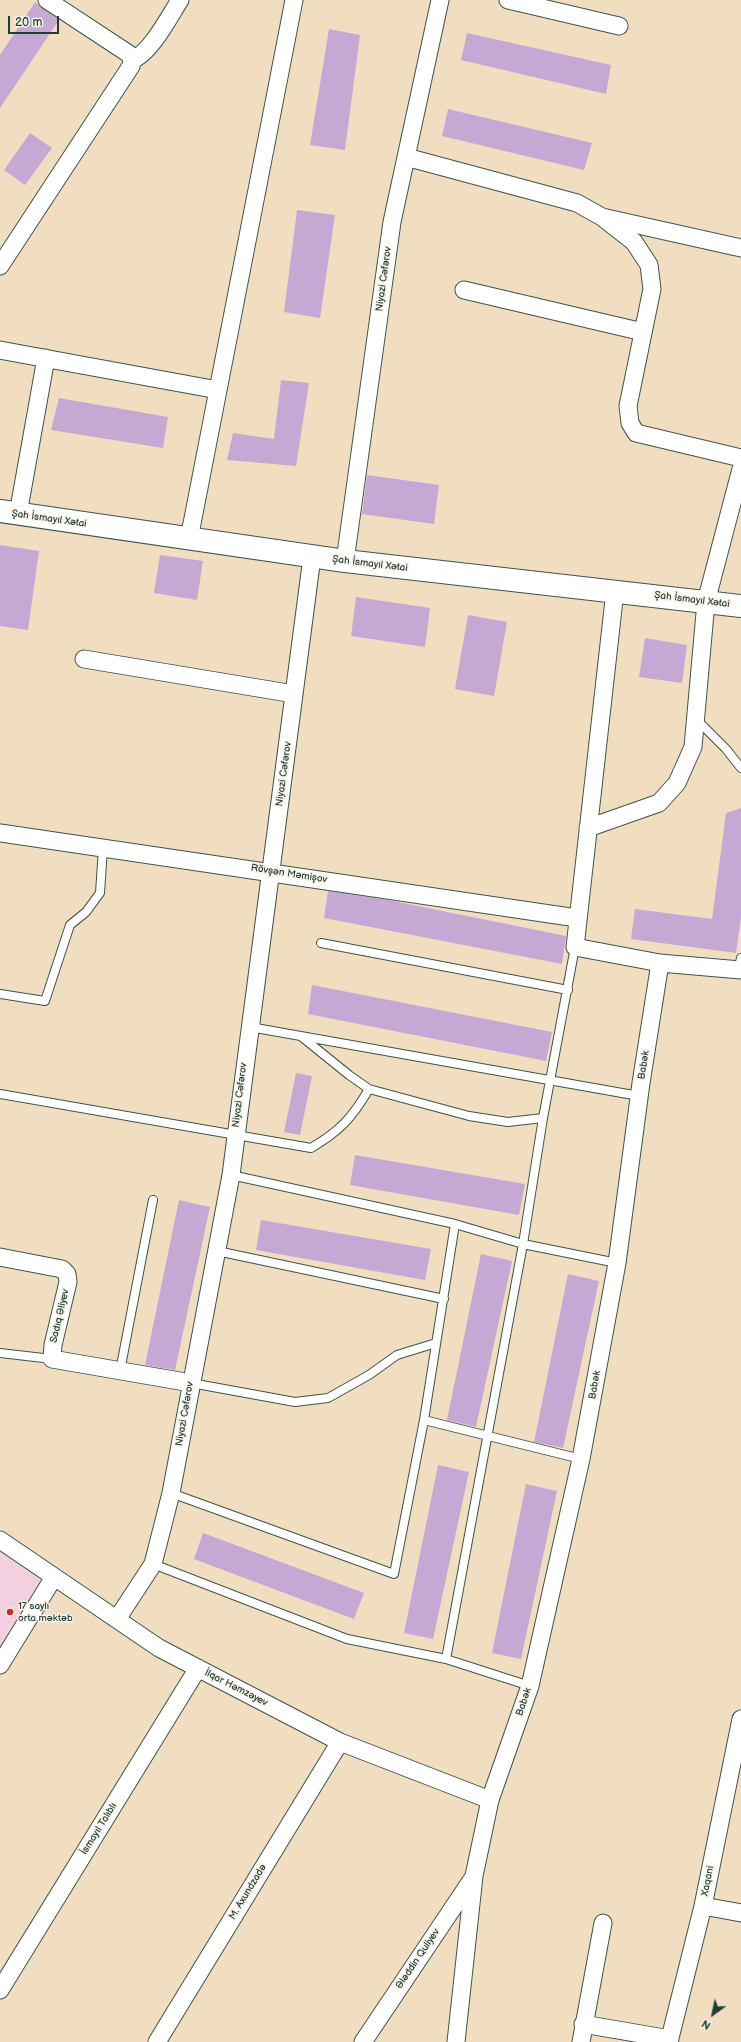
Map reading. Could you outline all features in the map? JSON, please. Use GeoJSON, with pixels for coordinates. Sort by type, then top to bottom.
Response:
{"type":"FeatureCollection","features":[{"type":"Feature","properties":{"kind":"main road","name":"Şah İsmayıl Xətai"},"geometry":{"type":"LineString","coordinates":[[9,513],[312,557],[741,606]]}},
{"type":"Feature","properties":{"kind":"street"},"geometry":{"type":"LineString","coordinates":[[0,266],[129,71],[132,60],[129,54],[47,0]]}},
{"type":"Feature","properties":{"kind":"street"},"geometry":{"type":"LineString","coordinates":[[132,60],[139,57],[146,50],[180,0]]}},
{"type":"Feature","properties":{"kind":"street"},"geometry":{"type":"LineString","coordinates":[[189,539],[294,0]]}},
{"type":"Feature","properties":{"kind":"street","name":"Niyazi Cəfərov"},"geometry":{"type":"LineString","coordinates":[[345,561],[392,222],[440,0]]}},
{"type":"Feature","properties":{"kind":"street"},"geometry":{"type":"LineString","coordinates":[[508,0],[619,26]]}},
{"type":"Feature","properties":{"kind":"street"},"geometry":{"type":"LineString","coordinates":[[406,157],[577,203],[602,217],[634,242],[649,265],[652,289],[628,406],[630,423],[636,433],[741,458]]}},
{"type":"Feature","properties":{"kind":"street"},"geometry":{"type":"LineString","coordinates":[[602,217],[741,248]]}},
{"type":"Feature","properties":{"kind":"street"},"geometry":{"type":"LineString","coordinates":[[464,290],[643,332]]}},
{"type":"Feature","properties":{"kind":"street"},"geometry":{"type":"LineString","coordinates":[[0,350],[218,390]]}},
{"type":"Feature","properties":{"kind":"street"},"geometry":{"type":"LineString","coordinates":[[9,513],[46,358]]}},
{"type":"Feature","properties":{"kind":"street"},"geometry":{"type":"LineString","coordinates":[[588,828],[659,803],[678,783],[693,747],[706,602],[741,469]]}},
{"type":"Feature","properties":{"kind":"street","name":"Niyazi Cəfərov"},"geometry":{"type":"LineString","coordinates":[[117,1619],[153,1564],[171,1493],[190,1383],[231,1175],[249,1027],[271,872],[312,557]]}},
{"type":"Feature","properties":{"kind":"street"},"geometry":{"type":"LineString","coordinates":[[615,591],[577,918],[575,947],[660,963],[740,966]]}},
{"type":"Feature","properties":{"kind":"street"},"geometry":{"type":"LineString","coordinates":[[84,659],[294,694]]}},
{"type":"Feature","properties":{"kind":"street","name":"Rövşən Məmişov"},"geometry":{"type":"LineString","coordinates":[[0,833],[577,918]]}},
{"type":"Feature","properties":{"kind":"street","name":"Babək"},"geometry":{"type":"LineString","coordinates":[[456,2042],[474,1876],[490,1800],[530,1686],[581,1459],[617,1264],[639,1096],[660,963]]}},
{"type":"Feature","properties":{"kind":"street","name":"Sadıq Əliyev"},"geometry":{"type":"LineString","coordinates":[[0,1257],[62,1269],[67,1274],[68,1282],[53,1345],[52,1359]]}},
{"type":"Feature","properties":{"kind":"street"},"geometry":{"type":"LineString","coordinates":[[52,1359],[190,1383]]}},
{"type":"Feature","properties":{"kind":"street","name":"İlqar Həmzəyev"},"geometry":{"type":"LineString","coordinates":[[0,1540],[54,1577],[66,1583],[159,1648],[340,1742],[490,1800]]}},
{"type":"Feature","properties":{"kind":"street"},"geometry":{"type":"LineString","coordinates":[[0,1665],[54,1577]]}},
{"type":"Feature","properties":{"kind":"street","name":"İsmayıl Talıblı"},"geometry":{"type":"LineString","coordinates":[[0,1990],[198,1668]]}},
{"type":"Feature","properties":{"kind":"street","name":"Xaqani"},"geometry":{"type":"LineString","coordinates":[[670,2041],[703,1906],[741,1719]]}},
{"type":"Feature","properties":{"kind":"street","name":"M. Axundzadə"},"geometry":{"type":"LineString","coordinates":[[157,2042],[340,1742]]}},
{"type":"Feature","properties":{"kind":"street","name":"Ələddin Quliyev"},"geometry":{"type":"LineString","coordinates":[[363,2042],[474,1876]]}},
{"type":"Feature","properties":{"kind":"street"},"geometry":{"type":"LineString","coordinates":[[703,1906],[741,1914]]}},
{"type":"Feature","properties":{"kind":"street"},"geometry":{"type":"LineString","coordinates":[[581,2042],[583,2024],[603,1923]]}},
{"type":"Feature","properties":{"kind":"street"},"geometry":{"type":"LineString","coordinates":[[583,2024],[670,2041]]}},
{"type":"Feature","properties":{"kind":"lane"},"geometry":{"type":"LineString","coordinates":[[696,718],[726,748],[741,768]]}},
{"type":"Feature","properties":{"kind":"lane"},"geometry":{"type":"LineString","coordinates":[[0,994],[46,1001],[70,924],[86,912],[100,893],[103,848]]}},
{"type":"Feature","properties":{"kind":"lane"},"geometry":{"type":"LineString","coordinates":[[321,943],[568,990]]}},
{"type":"Feature","properties":{"kind":"lane"},"geometry":{"type":"LineString","coordinates":[[446,1659],[523,1244],[543,1118],[575,947]]}},
{"type":"Feature","properties":{"kind":"lane"},"geometry":{"type":"LineString","coordinates":[[249,1027],[639,1096]]}},
{"type":"Feature","properties":{"kind":"lane"},"geometry":{"type":"LineString","coordinates":[[301,1036],[349,1076],[369,1090],[432,1108],[469,1116],[508,1122],[543,1118]]}},
{"type":"Feature","properties":{"kind":"lane"},"geometry":{"type":"LineString","coordinates":[[0,1094],[311,1148],[333,1136],[355,1113],[369,1090]]}},
{"type":"Feature","properties":{"kind":"lane"},"geometry":{"type":"LineString","coordinates":[[231,1175],[455,1224],[523,1244],[617,1264]]}},
{"type":"Feature","properties":{"kind":"lane"},"geometry":{"type":"LineString","coordinates":[[120,1371],[153,1200]]}},
{"type":"Feature","properties":{"kind":"lane"},"geometry":{"type":"LineString","coordinates":[[171,1493],[394,1574],[424,1420],[455,1224]]}},
{"type":"Feature","properties":{"kind":"lane"},"geometry":{"type":"LineString","coordinates":[[217,1251],[444,1299]]}},
{"type":"Feature","properties":{"kind":"lane"},"geometry":{"type":"LineString","coordinates":[[190,1383],[295,1402],[328,1398],[369,1375],[397,1355],[436,1343]]}},
{"type":"Feature","properties":{"kind":"lane"},"geometry":{"type":"LineString","coordinates":[[0,1353],[52,1359]]}},
{"type":"Feature","properties":{"kind":"lane"},"geometry":{"type":"LineString","coordinates":[[424,1420],[581,1459]]}},
{"type":"Feature","properties":{"kind":"lane"},"geometry":{"type":"LineString","coordinates":[[153,1564],[347,1639],[446,1659],[530,1686]]}},
{"type":"Feature","properties":{"kind":"shaded area","name":"17 saylı orta məktəb"},"geometry":{"type":"Polygon","coordinates":[[[0,1552],[41,1580],[0,1644],[0,1552]]]}},
{"type":"Feature","properties":{"kind":"building"},"geometry":{"type":"Polygon","coordinates":[[[35,2],[59,20],[0,108],[0,55],[35,2]]]}},
{"type":"Feature","properties":{"kind":"building"},"geometry":{"type":"Polygon","coordinates":[[[329,29],[360,35],[345,150],[310,145],[329,29]]]}},
{"type":"Feature","properties":{"kind":"building"},"geometry":{"type":"Polygon","coordinates":[[[467,33],[611,65],[606,94],[461,60],[467,33]]]}},
{"type":"Feature","properties":{"kind":"building"},"geometry":{"type":"Polygon","coordinates":[[[448,109],[592,143],[584,170],[442,136],[448,109]]]}},
{"type":"Feature","properties":{"kind":"building"},"geometry":{"type":"Polygon","coordinates":[[[30,133],[52,148],[25,185],[4,170],[30,133]]]}},
{"type":"Feature","properties":{"kind":"building"},"geometry":{"type":"Polygon","coordinates":[[[297,210],[335,215],[320,318],[284,312],[297,210]]]}},
{"type":"Feature","properties":{"kind":"building"},"geometry":{"type":"Polygon","coordinates":[[[281,380],[309,383],[296,466],[227,460],[233,433],[274,439],[281,380]]]}},
{"type":"Feature","properties":{"kind":"building"},"geometry":{"type":"Polygon","coordinates":[[[59,398],[168,417],[163,448],[51,430],[59,398]]]}},
{"type":"Feature","properties":{"kind":"building"},"geometry":{"type":"Polygon","coordinates":[[[367,475],[439,485],[434,524],[362,514],[367,475]]]}},
{"type":"Feature","properties":{"kind":"building"},"geometry":{"type":"Polygon","coordinates":[[[0,545],[39,551],[28,630],[0,626],[0,545]]]}},
{"type":"Feature","properties":{"kind":"building"},"geometry":{"type":"Polygon","coordinates":[[[160,555],[203,561],[197,600],[154,593],[160,555]]]}},
{"type":"Feature","properties":{"kind":"building"},"geometry":{"type":"Polygon","coordinates":[[[356,597],[430,608],[425,647],[351,636],[356,597]]]}},
{"type":"Feature","properties":{"kind":"building"},"geometry":{"type":"Polygon","coordinates":[[[468,615],[507,622],[494,696],[455,689],[468,615]]]}},
{"type":"Feature","properties":{"kind":"building"},"geometry":{"type":"Polygon","coordinates":[[[645,638],[687,645],[682,683],[639,677],[645,638]]]}},
{"type":"Feature","properties":{"kind":"building"},"geometry":{"type":"Polygon","coordinates":[[[741,808],[741,917],[736,953],[631,939],[635,909],[712,919],[726,813],[741,808]]]}},
{"type":"Feature","properties":{"kind":"building"},"geometry":{"type":"Polygon","coordinates":[[[328,891],[388,900],[566,936],[562,964],[324,918],[328,891]]]}},
{"type":"Feature","properties":{"kind":"building"},"geometry":{"type":"Polygon","coordinates":[[[312,985],[552,1032],[546,1061],[308,1014],[312,985]]]}},
{"type":"Feature","properties":{"kind":"building"},"geometry":{"type":"Polygon","coordinates":[[[296,1073],[312,1076],[300,1135],[284,1132],[296,1073]]]}},
{"type":"Feature","properties":{"kind":"building"},"geometry":{"type":"Polygon","coordinates":[[[355,1155],[525,1184],[519,1215],[350,1185],[355,1155]]]}},
{"type":"Feature","properties":{"kind":"building"},"geometry":{"type":"Polygon","coordinates":[[[179,1200],[210,1207],[175,1370],[145,1365],[179,1200]]]}},
{"type":"Feature","properties":{"kind":"building"},"geometry":{"type":"Polygon","coordinates":[[[261,1220],[431,1249],[425,1280],[256,1250],[261,1220]]]}},
{"type":"Feature","properties":{"kind":"building"},"geometry":{"type":"Polygon","coordinates":[[[481,1254],[512,1261],[476,1427],[447,1420],[481,1254]]]}},
{"type":"Feature","properties":{"kind":"building"},"geometry":{"type":"Polygon","coordinates":[[[568,1274],[599,1281],[563,1448],[534,1442],[568,1274]]]}},
{"type":"Feature","properties":{"kind":"building"},"geometry":{"type":"Polygon","coordinates":[[[438,1465],[469,1472],[433,1639],[404,1633],[438,1465]]]}},
{"type":"Feature","properties":{"kind":"building"},"geometry":{"type":"Polygon","coordinates":[[[526,1484],[557,1491],[521,1659],[492,1653],[526,1484]]]}},
{"type":"Feature","properties":{"kind":"building"},"geometry":{"type":"Polygon","coordinates":[[[203,1533],[364,1593],[354,1619],[194,1559],[203,1533]]]}},
{"type":"Feature","properties":{"kind":"place","name":"17 saylı orta məktəb"},"geometry":{"type":"Point","coordinates":[10,1612]}}]}
